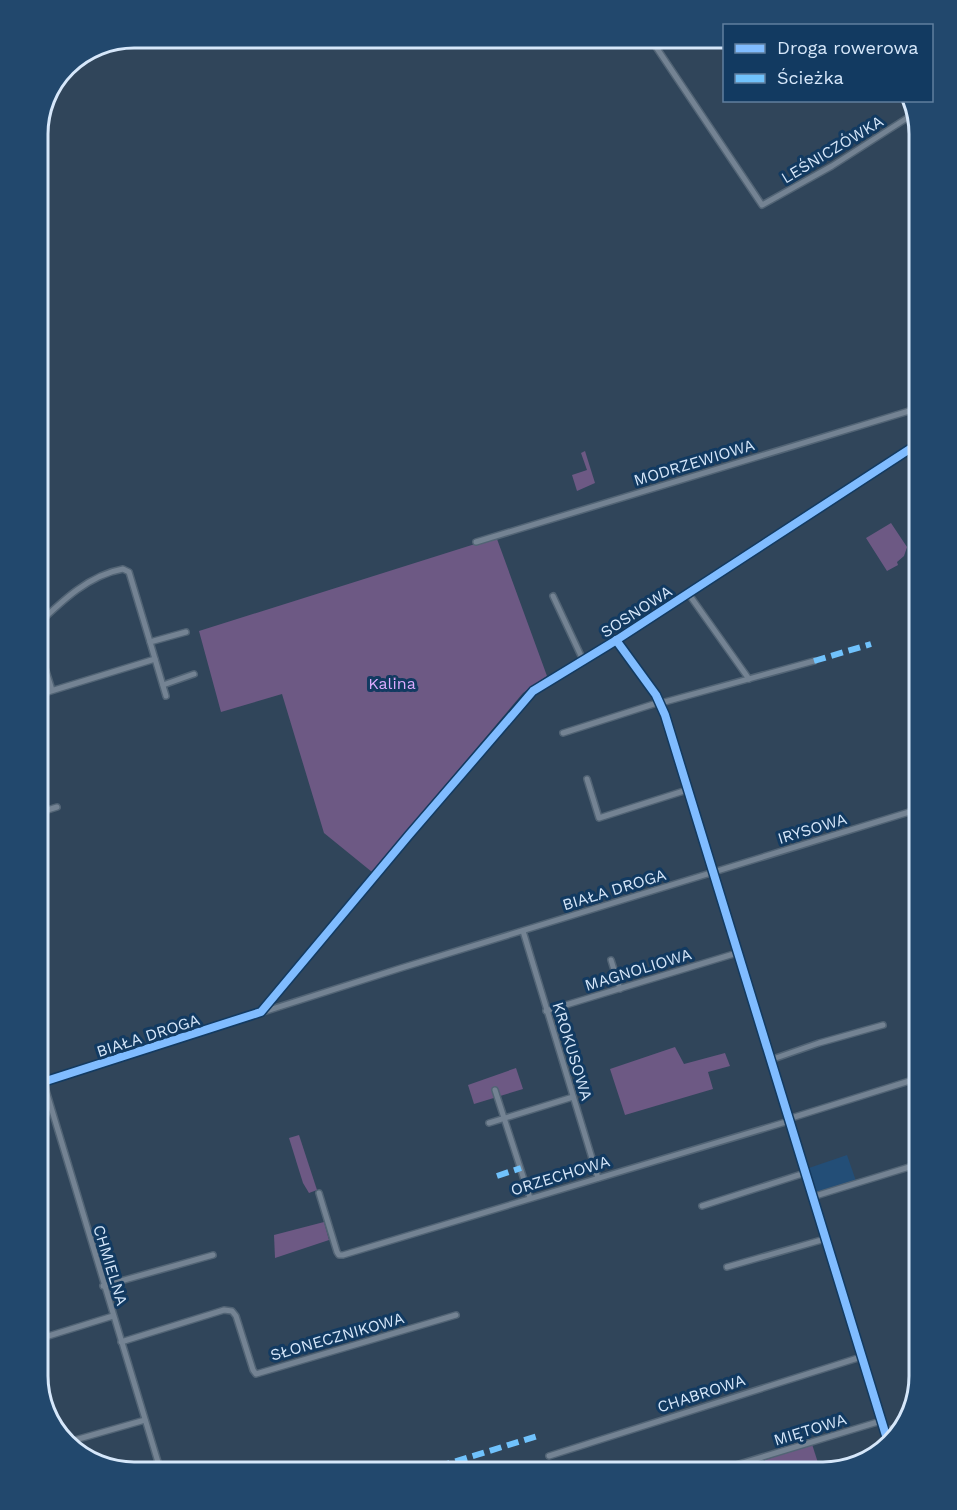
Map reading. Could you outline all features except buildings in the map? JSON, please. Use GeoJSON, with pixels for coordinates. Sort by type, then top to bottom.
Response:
{"type":"FeatureCollection","features":[{"type":"Feature","properties":{"kind":"street","name":"LEŚNICZÓWKA"},"geometry":{"type":"LineString","coordinates":[[657,48],[762,205],[832,166],[907,118]]}},
{"type":"Feature","properties":{"kind":"street","name":"MODRZEWIOWA"},"geometry":{"type":"LineString","coordinates":[[476,542],[909,411]]}},
{"type":"Feature","properties":{"kind":"street","name":"SOSNOWA"},"geometry":{"type":"LineString","coordinates":[[261,1012],[533,691],[616,640],[909,450]]}},
{"type":"Feature","properties":{"kind":"street"},"geometry":{"type":"LineString","coordinates":[[48,615],[70,594],[84,585],[116,570],[123,569],[129,572],[166,696]]}},
{"type":"Feature","properties":{"kind":"street"},"geometry":{"type":"LineString","coordinates":[[688,593],[748,679]]}},
{"type":"Feature","properties":{"kind":"street"},"geometry":{"type":"LineString","coordinates":[[553,596],[583,660]]}},
{"type":"Feature","properties":{"kind":"street"},"geometry":{"type":"LineString","coordinates":[[150,642],[186,632]]}},
{"type":"Feature","properties":{"kind":"street"},"geometry":{"type":"LineString","coordinates":[[616,640],[660,703],[885,1435]]}},
{"type":"Feature","properties":{"kind":"street"},"geometry":{"type":"LineString","coordinates":[[48,691],[155,658]]}},
{"type":"Feature","properties":{"kind":"street"},"geometry":{"type":"LineString","coordinates":[[562,732],[814,661]]}},
{"type":"Feature","properties":{"kind":"street"},"geometry":{"type":"LineString","coordinates":[[163,684],[194,674]]}},
{"type":"Feature","properties":{"kind":"street"},"geometry":{"type":"LineString","coordinates":[[48,677],[52,690]]}},
{"type":"Feature","properties":{"kind":"street"},"geometry":{"type":"LineString","coordinates":[[587,779],[599,818],[687,790]]}},
{"type":"Feature","properties":{"kind":"street"},"geometry":{"type":"LineString","coordinates":[[48,810],[57,807]]}},
{"type":"Feature","properties":{"kind":"street","name":"IRYSOWA"},"geometry":{"type":"LineString","coordinates":[[712,873],[909,812]]}},
{"type":"Feature","properties":{"kind":"street","name":"BIAŁA DROGA"},"geometry":{"type":"LineString","coordinates":[[48,1080],[712,873]]}},
{"type":"Feature","properties":{"kind":"street","name":"KROKUSOWA"},"geometry":{"type":"LineString","coordinates":[[523,931],[598,1178]]}},
{"type":"Feature","properties":{"kind":"street","name":"MAGNOLIOWA"},"geometry":{"type":"LineString","coordinates":[[546,1011],[737,953]]}},
{"type":"Feature","properties":{"kind":"street"},"geometry":{"type":"LineString","coordinates":[[611,960],[620,989]]}},
{"type":"Feature","properties":{"kind":"street"},"geometry":{"type":"LineString","coordinates":[[770,1060],[883,1025]]}},
{"type":"Feature","properties":{"kind":"street","name":"ORZECHOWA"},"geometry":{"type":"LineString","coordinates":[[319,1193],[339,1255],[909,1082]]}},
{"type":"Feature","properties":{"kind":"street"},"geometry":{"type":"LineString","coordinates":[[495,1090],[530,1198]]}},
{"type":"Feature","properties":{"kind":"street"},"geometry":{"type":"LineString","coordinates":[[489,1123],[573,1097]]}},
{"type":"Feature","properties":{"kind":"street","name":"CHMIELNA"},"geometry":{"type":"LineString","coordinates":[[48,1099],[158,1462]]}},
{"type":"Feature","properties":{"kind":"street"},"geometry":{"type":"LineString","coordinates":[[813,1197],[909,1167]]}},
{"type":"Feature","properties":{"kind":"street"},"geometry":{"type":"LineString","coordinates":[[702,1206],[805,1173]]}},
{"type":"Feature","properties":{"kind":"street"},"geometry":{"type":"LineString","coordinates":[[727,1267],[825,1239]]}},
{"type":"Feature","properties":{"kind":"street"},"geometry":{"type":"LineString","coordinates":[[103,1286],[213,1255]]}},
{"type":"Feature","properties":{"kind":"street","name":"SŁONECZNIKOWA"},"geometry":{"type":"LineString","coordinates":[[121,1342],[224,1310],[232,1311],[237,1316],[256,1374],[456,1315]]}},
{"type":"Feature","properties":{"kind":"street"},"geometry":{"type":"LineString","coordinates":[[48,1336],[113,1316]]}},
{"type":"Feature","properties":{"kind":"street","name":"CHABROWA"},"geometry":{"type":"LineString","coordinates":[[549,1456],[861,1357]]}},
{"type":"Feature","properties":{"kind":"street"},"geometry":{"type":"LineString","coordinates":[[76,1440],[145,1420]]}},
{"type":"Feature","properties":{"kind":"street","name":"MIĘTOWA"},"geometry":{"type":"LineString","coordinates":[[746,1462],[881,1421]]}},
{"type":"Feature","properties":{"kind":"street"},"geometry":{"type":"LineString","coordinates":[[884,1431],[890,1429]]}},
{"type":"Feature","properties":{"kind":"shaded area"},"geometry":{"type":"Polygon","coordinates":[[[847,1155],[856,1181],[814,1194],[806,1169],[847,1155]]]}},
{"type":"Feature","properties":{"kind":"green space"},"geometry":{"type":"Polygon","coordinates":[[[585,451],[595,483],[577,491],[572,475],[587,470],[581,453],[585,451]]]}},
{"type":"Feature","properties":{"kind":"green space"},"geometry":{"type":"Polygon","coordinates":[[[891,523],[907,547],[904,556],[897,562],[898,565],[887,571],[866,538],[891,523]]]}},
{"type":"Feature","properties":{"kind":"green space","name":"Kalina"},"geometry":{"type":"Polygon","coordinates":[[[497,539],[547,676],[523,693],[372,872],[324,833],[282,694],[221,712],[199,631],[497,539]]]}},
{"type":"Feature","properties":{"kind":"green space"},"geometry":{"type":"Polygon","coordinates":[[[675,1047],[684,1064],[725,1053],[730,1066],[708,1072],[713,1089],[625,1115],[610,1069],[675,1047]]]}},
{"type":"Feature","properties":{"kind":"green space"},"geometry":{"type":"Polygon","coordinates":[[[516,1068],[523,1089],[474,1104],[468,1085],[516,1068]]]}},
{"type":"Feature","properties":{"kind":"green space"},"geometry":{"type":"Polygon","coordinates":[[[299,1135],[317,1190],[309,1193],[303,1183],[289,1138],[299,1135]]]}},
{"type":"Feature","properties":{"kind":"green space"},"geometry":{"type":"Polygon","coordinates":[[[324,1222],[329,1240],[275,1258],[274,1235],[324,1222]]]}},
{"type":"Feature","properties":{"kind":"green space"},"geometry":{"type":"Polygon","coordinates":[[[812,1444],[818,1462],[766,1462],[765,1460],[812,1444]]]}},
{"type":"Feature","properties":{"kind":"marked path"},"geometry":{"type":"LineString","coordinates":[[814,661],[871,644]]}},
{"type":"Feature","properties":{"kind":"marked path"},"geometry":{"type":"LineString","coordinates":[[497,1176],[521,1168]]}},
{"type":"Feature","properties":{"kind":"marked path"},"geometry":{"type":"LineString","coordinates":[[453,1462],[541,1435]]}},
{"type":"Feature","properties":{"kind":"cycle path"},"geometry":{"type":"LineString","coordinates":[[48,1080],[261,1012],[533,691],[615,641],[909,450]]}},
{"type":"Feature","properties":{"kind":"cycle path"},"geometry":{"type":"LineString","coordinates":[[616,640],[656,695],[665,715],[886,1434]]}}]}
